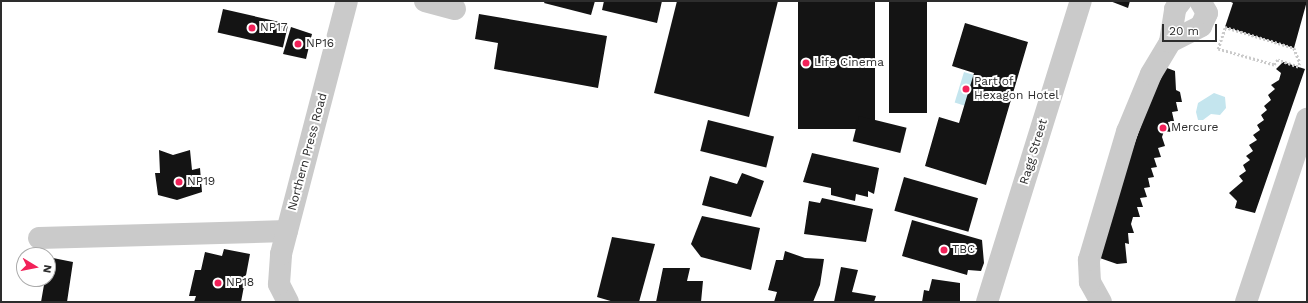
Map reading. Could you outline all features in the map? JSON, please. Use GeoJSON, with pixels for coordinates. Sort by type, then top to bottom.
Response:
{"type":"FeatureCollection","features":[{"type":"Feature","properties":{"kind":"street","name":"Northern Press Road"},"geometry":{"type":"LineString","coordinates":[[288,302],[279,284],[281,254],[347,1]]}},
{"type":"Feature","properties":{"kind":"street"},"geometry":{"type":"LineString","coordinates":[[425,1],[455,9]]}},
{"type":"Feature","properties":{"kind":"street","name":"Ragg Street"},"geometry":{"type":"LineString","coordinates":[[987,302],[1081,1]]}},
{"type":"Feature","properties":{"kind":"street"},"geometry":{"type":"LineString","coordinates":[[1170,42],[1195,30],[1206,20],[1207,13],[1200,1]]}},
{"type":"Feature","properties":{"kind":"street"},"geometry":{"type":"LineString","coordinates":[[1177,9],[1181,28],[1195,30]]}},
{"type":"Feature","properties":{"kind":"street"},"geometry":{"type":"LineString","coordinates":[[1101,302],[1090,282],[1089,260],[1139,101],[1170,42],[1177,9]]}},
{"type":"Feature","properties":{"kind":"street"},"geometry":{"type":"LineString","coordinates":[[1246,302],[1307,119]]}},
{"type":"Feature","properties":{"kind":"street"},"geometry":{"type":"LineString","coordinates":[[39,238],[287,231]]}},
{"type":"Feature","properties":{"kind":"path"},"geometry":{"type":"LineString","coordinates":[[1225,27],[1294,48],[1300,62],[1298,67],[1278,60],[1274,65],[1218,49],[1225,27]]}},
{"type":"Feature","properties":{"kind":"water","name":"Part of Hexagon Hotel"},"geometry":{"type":"Polygon","coordinates":[[[964,72],[977,76],[968,107],[955,103],[964,72]]]}},
{"type":"Feature","properties":{"kind":"water"},"geometry":{"type":"Polygon","coordinates":[[[1214,93],[1225,97],[1226,108],[1220,115],[1211,114],[1203,120],[1198,120],[1196,112],[1198,103],[1214,93]]]}},
{"type":"Feature","properties":{"kind":"building"},"geometry":{"type":"Polygon","coordinates":[[[545,1],[595,1],[591,15],[544,3],[545,1]]]}},
{"type":"Feature","properties":{"kind":"building"},"geometry":{"type":"Polygon","coordinates":[[[604,1],[662,1],[657,23],[602,10],[604,1]]]}},
{"type":"Feature","properties":{"kind":"building"},"geometry":{"type":"Polygon","coordinates":[[[677,1],[778,1],[749,117],[654,93],[677,1]]]}},
{"type":"Feature","properties":{"kind":"building"},"geometry":{"type":"Polygon","coordinates":[[[798,1],[875,1],[875,129],[798,129],[798,1]]]}},
{"type":"Feature","properties":{"kind":"building"},"geometry":{"type":"Polygon","coordinates":[[[889,1],[927,1],[927,113],[889,113],[889,1]]]}},
{"type":"Feature","properties":{"kind":"building"},"geometry":{"type":"Polygon","coordinates":[[[1110,1],[1130,1],[1128,8],[1110,1]]]}},
{"type":"Feature","properties":{"kind":"building"},"geometry":{"type":"Polygon","coordinates":[[[1229,1],[1307,1],[1294,48],[1225,27],[1233,3],[1229,1]]]}},
{"type":"Feature","properties":{"kind":"building","name":"NP17"},"geometry":{"type":"Polygon","coordinates":[[[223,9],[288,24],[283,47],[218,32],[223,9]]]}},
{"type":"Feature","properties":{"kind":"building"},"geometry":{"type":"Polygon","coordinates":[[[479,14],[607,36],[598,88],[494,69],[498,43],[475,39],[479,14]]]}},
{"type":"Feature","properties":{"kind":"building"},"geometry":{"type":"Polygon","coordinates":[[[965,23],[1028,42],[986,185],[925,166],[939,117],[959,123],[974,73],[952,66],[965,23]]]}},
{"type":"Feature","properties":{"kind":"building","name":"NP16"},"geometry":{"type":"Polygon","coordinates":[[[291,27],[312,34],[306,59],[283,54],[291,27]]]}},
{"type":"Feature","properties":{"kind":"building"},"geometry":{"type":"Polygon","coordinates":[[[1283,62],[1305,69],[1255,213],[1235,208],[1237,201],[1229,193],[1243,181],[1239,176],[1246,171],[1243,165],[1250,160],[1246,156],[1253,151],[1249,145],[1257,140],[1253,135],[1260,130],[1257,125],[1264,120],[1261,115],[1267,110],[1264,106],[1271,100],[1268,95],[1275,89],[1271,85],[1279,80],[1281,73],[1276,69],[1283,62]]]}},
{"type":"Feature","properties":{"kind":"building"},"geometry":{"type":"Polygon","coordinates":[[[1159,65],[1175,71],[1176,90],[1180,92],[1182,102],[1176,102],[1178,111],[1172,112],[1174,121],[1168,122],[1171,132],[1164,131],[1162,137],[1165,146],[1158,148],[1161,157],[1154,158],[1157,167],[1151,168],[1154,177],[1148,178],[1150,187],[1144,188],[1147,197],[1140,198],[1143,207],[1137,207],[1140,217],[1133,217],[1131,224],[1134,233],[1128,233],[1129,244],[1125,243],[1127,263],[1117,264],[1094,256],[1156,84],[1159,65]]]}},
{"type":"Feature","properties":{"kind":"building"},"geometry":{"type":"Polygon","coordinates":[[[859,116],[907,128],[900,153],[853,141],[859,116]]]}},
{"type":"Feature","properties":{"kind":"building"},"geometry":{"type":"Polygon","coordinates":[[[708,120],[774,136],[766,168],[700,151],[708,120]]]}},
{"type":"Feature","properties":{"kind":"building","name":"NP19"},"geometry":{"type":"Polygon","coordinates":[[[159,150],[173,155],[190,150],[192,170],[200,168],[202,192],[177,200],[158,195],[155,173],[160,173],[159,150]]]}},
{"type":"Feature","properties":{"kind":"building"},"geometry":{"type":"Polygon","coordinates":[[[812,153],[879,168],[874,194],[868,191],[868,197],[856,194],[855,201],[831,195],[831,188],[803,182],[812,153]]]}},
{"type":"Feature","properties":{"kind":"building"},"geometry":{"type":"Polygon","coordinates":[[[742,173],[764,181],[751,217],[702,205],[710,176],[737,184],[742,173]]]}},
{"type":"Feature","properties":{"kind":"building"},"geometry":{"type":"Polygon","coordinates":[[[904,177],[978,198],[968,232],[894,211],[904,177]]]}},
{"type":"Feature","properties":{"kind":"building"},"geometry":{"type":"Polygon","coordinates":[[[822,198],[873,209],[866,242],[804,234],[809,201],[820,203],[822,198]]]}},
{"type":"Feature","properties":{"kind":"building"},"geometry":{"type":"Polygon","coordinates":[[[702,216],[760,228],[751,270],[701,257],[691,244],[702,216]]]}},
{"type":"Feature","properties":{"kind":"building","name":"TBC"},"geometry":{"type":"Polygon","coordinates":[[[912,220],[982,240],[984,263],[981,271],[968,270],[967,275],[902,256],[912,220]]]}},
{"type":"Feature","properties":{"kind":"building"},"geometry":{"type":"Polygon","coordinates":[[[612,237],[655,244],[639,302],[614,302],[597,297],[612,237]]]}},
{"type":"Feature","properties":{"kind":"building","name":"NP18"},"geometry":{"type":"Polygon","coordinates":[[[224,249],[250,254],[241,302],[194,302],[196,296],[189,296],[195,270],[201,270],[205,252],[222,256],[224,249]]]}},
{"type":"Feature","properties":{"kind":"building"},"geometry":{"type":"Polygon","coordinates":[[[785,251],[805,258],[824,259],[820,285],[813,302],[774,302],[777,292],[768,290],[776,260],[783,260],[785,251]]]}},
{"type":"Feature","properties":{"kind":"building"},"geometry":{"type":"Polygon","coordinates":[[[56,259],[73,262],[67,302],[41,302],[44,287],[56,287],[56,259]]]}},
{"type":"Feature","properties":{"kind":"building"},"geometry":{"type":"Polygon","coordinates":[[[841,267],[858,270],[852,292],[876,296],[874,302],[834,302],[841,267]]]}},
{"type":"Feature","properties":{"kind":"building"},"geometry":{"type":"Polygon","coordinates":[[[663,268],[690,268],[687,281],[703,281],[701,302],[656,302],[663,268]]]}},
{"type":"Feature","properties":{"kind":"building","name":"TBC"},"geometry":{"type":"Polygon","coordinates":[[[932,279],[960,283],[960,302],[922,302],[924,290],[929,291],[932,279]]]}},
{"type":"Feature","properties":{"kind":"place","name":"NP17"},"geometry":{"type":"Point","coordinates":[252,28]}},
{"type":"Feature","properties":{"kind":"place","name":"NP16"},"geometry":{"type":"Point","coordinates":[298,44]}},
{"type":"Feature","properties":{"kind":"place","name":"Life Cinema"},"geometry":{"type":"Point","coordinates":[806,63]}},
{"type":"Feature","properties":{"kind":"place","name":"Part of Hexagon Hotel"},"geometry":{"type":"Point","coordinates":[966,89]}},
{"type":"Feature","properties":{"kind":"place","name":"Mercure"},"geometry":{"type":"Point","coordinates":[1163,128]}},
{"type":"Feature","properties":{"kind":"place","name":"NP19"},"geometry":{"type":"Point","coordinates":[179,182]}},
{"type":"Feature","properties":{"kind":"place","name":"TBC"},"geometry":{"type":"Point","coordinates":[944,250]}},
{"type":"Feature","properties":{"kind":"place","name":"NP18"},"geometry":{"type":"Point","coordinates":[218,283]}}]}
